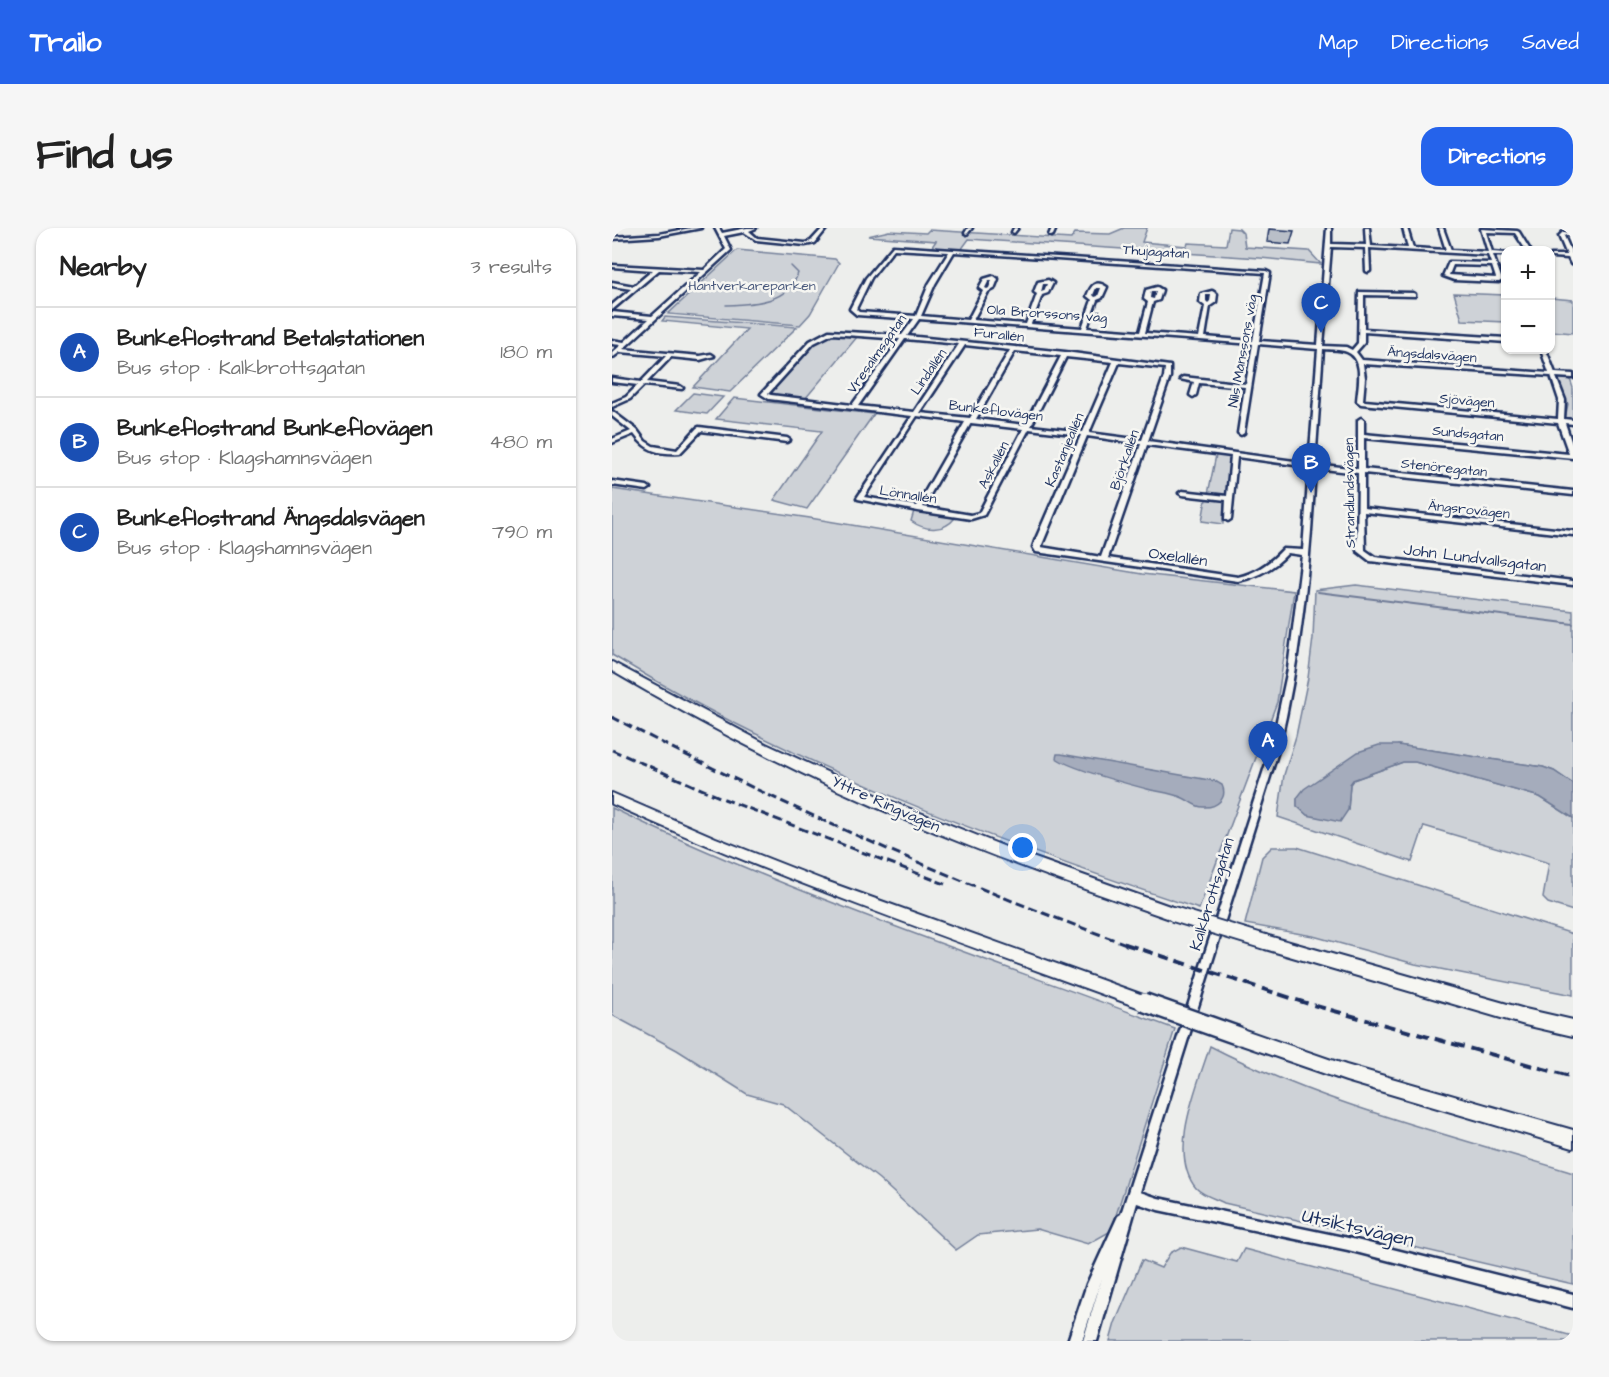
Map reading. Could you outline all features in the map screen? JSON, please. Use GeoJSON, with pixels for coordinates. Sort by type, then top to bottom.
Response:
{"type":"FeatureCollection","features":[{"type":"Feature","properties":{"kind":"highway","name":"Yttre Ringvägen"},"geometry":{"type":"LineString","coordinates":[[612,666],[759,746],[916,818],[1034,865],[1173,914],[1380,975]]}},
{"type":"Feature","properties":{"kind":"highway"},"geometry":{"type":"LineString","coordinates":[[612,798],[711,842],[839,892],[1143,1002],[1346,1073],[1573,1139]]}},
{"type":"Feature","properties":{"kind":"highway"},"geometry":{"type":"LineString","coordinates":[[1380,975],[1573,1018]]}},
{"type":"Feature","properties":{"kind":"highway"},"geometry":{"type":"LineString","coordinates":[[1380,975],[1573,1028]]}},
{"type":"Feature","properties":{"kind":"street"},"geometry":{"type":"LineString","coordinates":[[612,236],[620,228]]}},
{"type":"Feature","properties":{"kind":"street"},"geometry":{"type":"LineString","coordinates":[[612,236],[650,236],[699,228]]}},
{"type":"Feature","properties":{"kind":"street"},"geometry":{"type":"LineString","coordinates":[[612,356],[729,249],[717,228]]}},
{"type":"Feature","properties":{"kind":"street"},"geometry":{"type":"LineString","coordinates":[[721,235],[754,228]]}},
{"type":"Feature","properties":{"kind":"street"},"geometry":{"type":"LineString","coordinates":[[745,230],[756,239],[805,244],[813,242],[825,228]]}},
{"type":"Feature","properties":{"kind":"street"},"geometry":{"type":"LineString","coordinates":[[1052,235],[1054,228]]}},
{"type":"Feature","properties":{"kind":"street","name":"Kalkbrottsgatan"},"geometry":{"type":"LineString","coordinates":[[1090,1341],[1133,1196],[1275,748],[1289,695],[1306,553],[1329,228]]}},
{"type":"Feature","properties":{"kind":"street"},"geometry":{"type":"LineString","coordinates":[[1367,228],[1368,271]]}},
{"type":"Feature","properties":{"kind":"street"},"geometry":{"type":"LineString","coordinates":[[1406,228],[1410,249]]}},
{"type":"Feature","properties":{"kind":"street"},"geometry":{"type":"LineString","coordinates":[[1441,228],[1449,251]]}},
{"type":"Feature","properties":{"kind":"street"},"geometry":{"type":"LineString","coordinates":[[1494,265],[1451,263],[1446,276],[1499,280],[1494,265],[1490,253],[1482,231],[1486,229],[1517,232],[1526,246]]}},
{"type":"Feature","properties":{"kind":"street"},"geometry":{"type":"LineString","coordinates":[[1573,234],[1561,236],[1572,257],[1573,264]]}},
{"type":"Feature","properties":{"kind":"street"},"geometry":{"type":"LineString","coordinates":[[1329,245],[1501,254]]}},
{"type":"Feature","properties":{"kind":"street","name":"Ola Brorssons väg"},"geometry":{"type":"LineString","coordinates":[[898,247],[890,249],[879,263],[854,312],[1256,341],[1354,351]]}},
{"type":"Feature","properties":{"kind":"street","name":"Thujagatan"},"geometry":{"type":"LineString","coordinates":[[898,247],[1268,273]]}},
{"type":"Feature","properties":{"kind":"street","name":"Vresalmsgatan"},"geometry":{"type":"LineString","coordinates":[[854,407],[918,317],[932,284],[952,251]]}},
{"type":"Feature","properties":{"kind":"street"},"geometry":{"type":"LineString","coordinates":[[1555,256],[1572,257]]}},
{"type":"Feature","properties":{"kind":"street"},"geometry":{"type":"LineString","coordinates":[[612,266],[703,271]]}},
{"type":"Feature","properties":{"kind":"street"},"geometry":{"type":"LineString","coordinates":[[612,273],[620,267]]}},
{"type":"Feature","properties":{"kind":"street"},"geometry":{"type":"LineString","coordinates":[[612,308],[657,268]]}},
{"type":"Feature","properties":{"kind":"street","name":"Nils Månssons väg"},"geometry":{"type":"LineString","coordinates":[[1241,433],[1268,273]]}},
{"type":"Feature","properties":{"kind":"street"},"geometry":{"type":"LineString","coordinates":[[612,284],[636,288]]}},
{"type":"Feature","properties":{"kind":"street"},"geometry":{"type":"LineString","coordinates":[[970,321],[986,291]]}},
{"type":"Feature","properties":{"kind":"street"},"geometry":{"type":"LineString","coordinates":[[1361,362],[1354,351],[1359,347],[1362,330],[1361,293],[1413,295]]}},
{"type":"Feature","properties":{"kind":"street"},"geometry":{"type":"LineString","coordinates":[[1028,325],[1040,294]]}},
{"type":"Feature","properties":{"kind":"street"},"geometry":{"type":"LineString","coordinates":[[1084,329],[1095,298]]}},
{"type":"Feature","properties":{"kind":"street"},"geometry":{"type":"LineString","coordinates":[[1142,333],[1150,301]]}},
{"type":"Feature","properties":{"kind":"street"},"geometry":{"type":"LineString","coordinates":[[1202,337],[1208,305]]}},
{"type":"Feature","properties":{"kind":"street"},"geometry":{"type":"LineString","coordinates":[[612,314],[652,318]]}},
{"type":"Feature","properties":{"kind":"street"},"geometry":{"type":"LineString","coordinates":[[1362,330],[1501,340]]}},
{"type":"Feature","properties":{"kind":"street","name":"Furallén"},"geometry":{"type":"LineString","coordinates":[[826,333],[904,337],[1168,367]]}},
{"type":"Feature","properties":{"kind":"street","name":"Bunkeflovägen"},"geometry":{"type":"LineString","coordinates":[[826,333],[812,342],[764,394],[769,397],[1085,434],[1313,466]]}},
{"type":"Feature","properties":{"kind":"street"},"geometry":{"type":"LineString","coordinates":[[612,342],[626,344]]}},
{"type":"Feature","properties":{"kind":"street","name":"Lindallén"},"geometry":{"type":"LineString","coordinates":[[915,414],[963,343]]}},
{"type":"Feature","properties":{"kind":"street"},"geometry":{"type":"LineString","coordinates":[[918,509],[1013,349]]}},
{"type":"Feature","properties":{"kind":"street"},"geometry":{"type":"LineString","coordinates":[[619,350],[700,358],[711,356]]}},
{"type":"Feature","properties":{"kind":"street","name":"Askallén"},"geometry":{"type":"LineString","coordinates":[[982,514],[1065,354]]}},
{"type":"Feature","properties":{"kind":"street"},"geometry":{"type":"LineString","coordinates":[[1545,354],[1562,400],[1561,421],[1573,456]]}},
{"type":"Feature","properties":{"kind":"street"},"geometry":{"type":"LineString","coordinates":[[612,405],[628,398],[670,355]]}},
{"type":"Feature","properties":{"kind":"street","name":"Kastanjeallén"},"geometry":{"type":"LineString","coordinates":[[1039,550],[1039,541],[1117,360]]}},
{"type":"Feature","properties":{"kind":"street","name":"Ängsdalsvägen"},"geometry":{"type":"LineString","coordinates":[[1361,362],[1573,376]]}},
{"type":"Feature","properties":{"kind":"street","name":"Sjövägen"},"geometry":{"type":"LineString","coordinates":[[1361,362],[1360,401],[1369,405],[1573,422]]}},
{"type":"Feature","properties":{"kind":"street","name":"Björkallén"},"geometry":{"type":"LineString","coordinates":[[1104,560],[1167,377],[1168,367]]}},
{"type":"Feature","properties":{"kind":"street"},"geometry":{"type":"LineString","coordinates":[[1183,379],[1248,386]]}},
{"type":"Feature","properties":{"kind":"street"},"geometry":{"type":"LineString","coordinates":[[612,380],[680,388]]}},
{"type":"Feature","properties":{"kind":"street"},"geometry":{"type":"LineString","coordinates":[[1193,395],[1197,381]]}},
{"type":"Feature","properties":{"kind":"street"},"geometry":{"type":"LineString","coordinates":[[612,413],[636,431],[643,442],[651,448],[679,451],[699,429],[787,441]]}},
{"type":"Feature","properties":{"kind":"street","name":"Lönnallén"},"geometry":{"type":"LineString","coordinates":[[915,414],[859,496],[863,500],[971,517],[982,514]]}},
{"type":"Feature","properties":{"kind":"street","name":"Strandlundsvägen"},"geometry":{"type":"LineString","coordinates":[[1361,420],[1361,551],[1373,559]]}},
{"type":"Feature","properties":{"kind":"street"},"geometry":{"type":"LineString","coordinates":[[612,441],[636,431]]}},
{"type":"Feature","properties":{"kind":"street","name":"Sundsgatan"},"geometry":{"type":"LineString","coordinates":[[1361,436],[1573,456]]}},
{"type":"Feature","properties":{"kind":"street"},"geometry":{"type":"LineString","coordinates":[[1228,519],[1234,455]]}},
{"type":"Feature","properties":{"kind":"street","name":"Stenöregatan"},"geometry":{"type":"LineString","coordinates":[[1313,466],[1573,493]]}},
{"type":"Feature","properties":{"kind":"street"},"geometry":{"type":"LineString","coordinates":[[612,483],[647,488]]}},
{"type":"Feature","properties":{"kind":"street"},"geometry":{"type":"LineString","coordinates":[[1182,493],[1229,498]]}},
{"type":"Feature","properties":{"kind":"street","name":"Ängsrovägen"},"geometry":{"type":"LineString","coordinates":[[1361,510],[1573,533]]}},
{"type":"Feature","properties":{"kind":"street","name":"Oxelallén"},"geometry":{"type":"LineString","coordinates":[[1039,550],[1238,579],[1245,578],[1276,561],[1286,551],[1306,553]]}},
{"type":"Feature","properties":{"kind":"street","name":"John Lundvallsgatan"},"geometry":{"type":"LineString","coordinates":[[1373,559],[1573,583]]}},
{"type":"Feature","properties":{"kind":"street","name":"Kalkbrottsgatan"},"geometry":{"type":"LineString","coordinates":[[1075,1341],[1105,1254],[1133,1196]]}},
{"type":"Feature","properties":{"kind":"street","name":"Utsiktsvägen"},"geometry":{"type":"LineString","coordinates":[[1133,1196],[1158,1204],[1348,1244],[1573,1301]]}},
{"type":"Feature","properties":{"kind":"green space"},"geometry":{"type":"Polygon","coordinates":[[[1124,228],[1147,228],[1142,242],[1187,246],[1188,243],[1226,245],[1229,228],[1239,229],[1243,233],[1245,247],[1309,251],[1321,264],[969,239],[961,250],[931,248],[936,241],[868,236],[889,231],[926,233],[929,230],[1071,239],[1075,233],[1110,234],[1124,228]]]}},
{"type":"Feature","properties":{"kind":"green space","name":"Hantverkareparken"},"geometry":{"type":"Polygon","coordinates":[[[737,250],[835,259],[839,263],[810,314],[800,325],[668,314],[737,250]]]}},
{"type":"Feature","properties":{"kind":"green space"},"geometry":{"type":"Polygon","coordinates":[[[1454,293],[1501,295],[1501,322],[1462,320],[1454,293]]]}},
{"type":"Feature","properties":{"kind":"green space"},"geometry":{"type":"Polygon","coordinates":[[[1555,298],[1573,300],[1573,333],[1555,331],[1555,298]]]}},
{"type":"Feature","properties":{"kind":"green space","name":"Hantverkareparken"},"geometry":{"type":"Polygon","coordinates":[[[665,317],[797,327],[730,392],[693,387],[747,329],[662,321],[665,317]]]}},
{"type":"Feature","properties":{"kind":"green space"},"geometry":{"type":"Polygon","coordinates":[[[830,334],[858,336],[805,399],[770,394],[814,343],[830,334]]]}},
{"type":"Feature","properties":{"kind":"green space"},"geometry":{"type":"Polygon","coordinates":[[[1556,378],[1570,379],[1573,388],[1573,419],[1565,418],[1568,404],[1556,378]]]}},
{"type":"Feature","properties":{"kind":"green space"},"geometry":{"type":"Polygon","coordinates":[[[693,393],[723,397],[707,414],[676,410],[693,393]]]}},
{"type":"Feature","properties":{"kind":"green space"},"geometry":{"type":"Polygon","coordinates":[[[734,398],[874,414],[807,509],[774,500],[822,431],[716,419],[734,398]]]}},
{"type":"Feature","properties":{"kind":"green space"},"geometry":{"type":"Polygon","coordinates":[[[1216,455],[1231,457],[1226,495],[1208,494],[1216,455]]]}},
{"type":"Feature","properties":{"kind":"green space"},"geometry":{"type":"Polygon","coordinates":[[[612,489],[810,518],[1142,574],[1294,591],[1277,702],[1199,909],[1048,857],[898,799],[753,733],[612,655],[612,489]]]}},
{"type":"Feature","properties":{"kind":"green space"},"geometry":{"type":"Polygon","coordinates":[[[1206,499],[1224,500],[1223,524],[1202,521],[1206,499]]]}},
{"type":"Feature","properties":{"kind":"green space"},"geometry":{"type":"Polygon","coordinates":[[[914,511],[955,518],[951,523],[940,528],[922,527],[911,521],[914,511]]]}},
{"type":"Feature","properties":{"kind":"green space"},"geometry":{"type":"Polygon","coordinates":[[[1356,585],[1573,611],[1573,784],[1554,771],[1543,767],[1398,745],[1297,798],[1297,806],[1307,815],[1348,810],[1350,784],[1353,780],[1403,762],[1415,762],[1540,797],[1573,818],[1573,911],[1548,903],[1543,898],[1549,863],[1424,826],[1412,862],[1278,817],[1284,775],[1296,736],[1308,678],[1313,638],[1315,590],[1356,585]]]}},
{"type":"Feature","properties":{"kind":"green space"},"geometry":{"type":"Polygon","coordinates":[[[612,808],[680,840],[820,898],[1175,1029],[1111,1231],[1088,1244],[1037,1229],[978,1235],[956,1250],[879,1179],[783,1104],[747,1094],[677,1050],[612,1015],[612,808]]]}},
{"type":"Feature","properties":{"kind":"green space"},"geometry":{"type":"Polygon","coordinates":[[[1272,847],[1297,847],[1573,934],[1573,995],[1415,964],[1313,936],[1245,924],[1262,857],[1272,847]]]}},
{"type":"Feature","properties":{"kind":"green space"},"geometry":{"type":"Polygon","coordinates":[[[1210,1046],[1253,1067],[1343,1102],[1573,1173],[1573,1284],[1224,1203],[1202,1193],[1196,1188],[1188,1173],[1184,1156],[1188,1118],[1210,1046]]]}},
{"type":"Feature","properties":{"kind":"green space"},"geometry":{"type":"Polygon","coordinates":[[[1181,1247],[1237,1262],[1244,1249],[1573,1336],[1573,1341],[1110,1341],[1115,1323],[1142,1260],[1161,1268],[1170,1253],[1181,1247]]]}},
{"type":"Feature","properties":{"kind":"water"},"geometry":{"type":"Polygon","coordinates":[[[1379,745],[1398,745],[1543,767],[1554,771],[1573,784],[1573,818],[1540,797],[1415,762],[1403,762],[1353,780],[1350,784],[1348,810],[1340,822],[1307,815],[1297,806],[1297,798],[1304,789],[1358,752],[1379,745]]]}},
{"type":"Feature","properties":{"kind":"water"},"geometry":{"type":"Polygon","coordinates":[[[1057,754],[1215,781],[1222,785],[1224,794],[1217,804],[1200,807],[1174,795],[1100,776],[1064,763],[1056,758],[1057,754]]]}},
{"type":"Feature","properties":{"kind":"building"},"geometry":{"type":"Polygon","coordinates":[[[1269,229],[1294,231],[1290,244],[1267,242],[1269,229]]]}},
{"type":"Feature","properties":{"kind":"waterway"},"geometry":{"type":"LineString","coordinates":[[726,305],[769,300],[787,291],[798,273],[791,266]]}},
{"type":"Feature","properties":{"kind":"waterway"},"geometry":{"type":"LineString","coordinates":[[1318,592],[1573,624]]}},
{"type":"Feature","properties":{"kind":"railway"},"geometry":{"type":"LineString","coordinates":[[612,717],[739,781],[867,840],[997,895],[1129,945]]}},
{"type":"Feature","properties":{"kind":"railway"},"geometry":{"type":"LineString","coordinates":[[612,750],[724,799],[945,884]]}},
{"type":"Feature","properties":{"kind":"railway"},"geometry":{"type":"LineString","coordinates":[[1125,944],[1309,1004],[1573,1077]]}},
{"type":"Feature","properties":{"kind":"place","name":"Bunkeflostrand Ängsdalsvägen"},"geometry":{"type":"Point","coordinates":[1321,333]}},
{"type":"Feature","properties":{"kind":"place","name":"Bunkeflostrand Bunkeflovägen"},"geometry":{"type":"Point","coordinates":[1311,493]}},
{"type":"Feature","properties":{"kind":"place","name":"Bunkeflostrand Betalstationen"},"geometry":{"type":"Point","coordinates":[1268,771]}}]}
